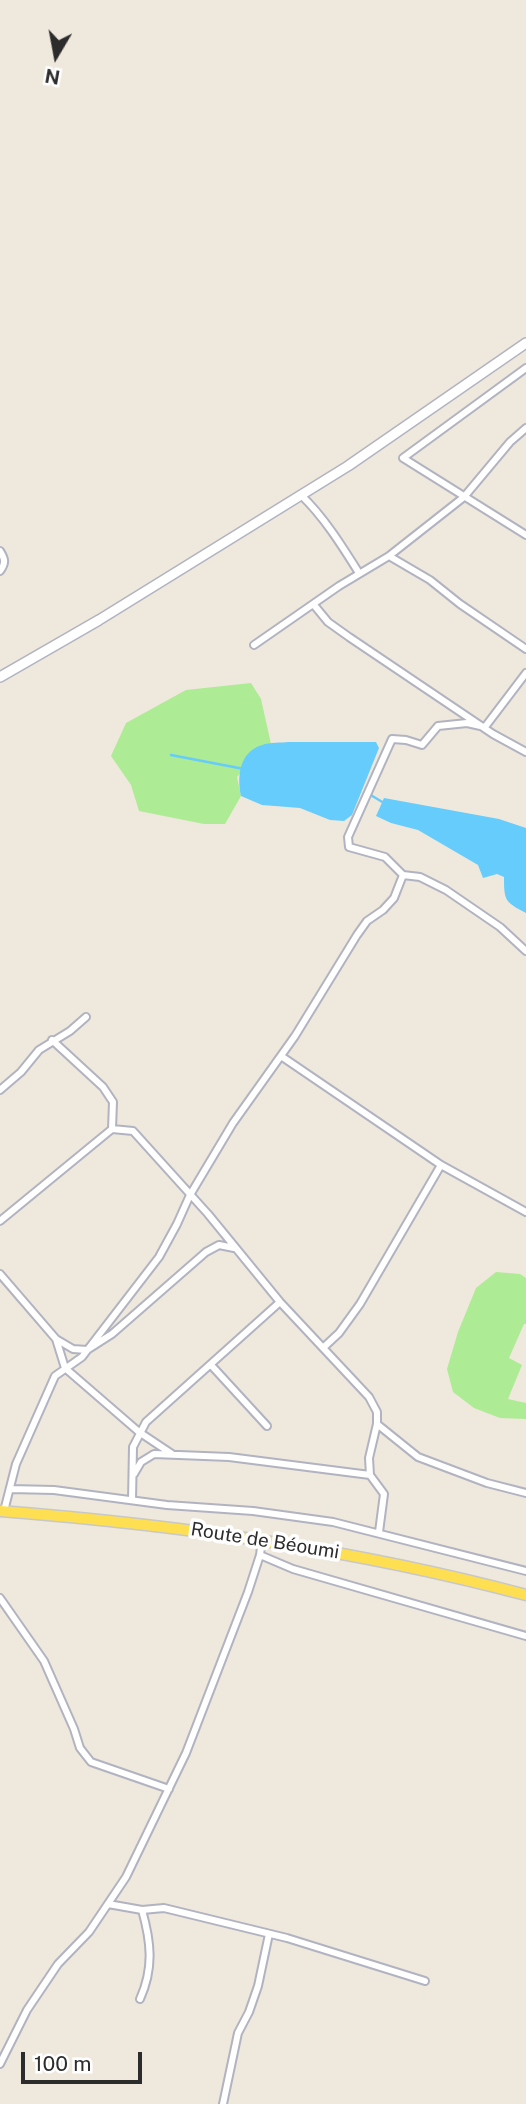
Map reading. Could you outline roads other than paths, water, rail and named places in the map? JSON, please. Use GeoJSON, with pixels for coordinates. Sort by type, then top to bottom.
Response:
{"type":"FeatureCollection","features":[{"type":"Feature","properties":{"kind":"main road"},"geometry":{"type":"LineString","coordinates":[[0,677],[99,620],[368,453],[526,343]]}},
{"type":"Feature","properties":{"kind":"main road","name":"Route de Béoumi"},"geometry":{"type":"LineString","coordinates":[[2,1511],[174,1527],[262,1539],[382,1560],[526,1595]]}},
{"type":"Feature","properties":{"kind":"street"},"geometry":{"type":"LineString","coordinates":[[526,368],[403,457],[526,536]]}},
{"type":"Feature","properties":{"kind":"street"},"geometry":{"type":"LineString","coordinates":[[254,645],[359,573],[389,556],[464,497],[510,442],[526,428]]}},
{"type":"Feature","properties":{"kind":"street"},"geometry":{"type":"LineString","coordinates":[[301,495],[310,503],[359,573]]}},
{"type":"Feature","properties":{"kind":"street"},"geometry":{"type":"LineString","coordinates":[[0,551],[5,558],[5,565],[0,571]]}},
{"type":"Feature","properties":{"kind":"street"},"geometry":{"type":"LineString","coordinates":[[389,556],[430,580],[526,649]]}},
{"type":"Feature","properties":{"kind":"street"},"geometry":{"type":"LineString","coordinates":[[314,605],[328,622],[526,752]]}},
{"type":"Feature","properties":{"kind":"street"},"geometry":{"type":"LineString","coordinates":[[485,727],[526,673]]}},
{"type":"Feature","properties":{"kind":"street"},"geometry":{"type":"LineString","coordinates":[[485,727],[467,723],[438,726],[422,745],[392,739],[348,837],[349,847],[385,858],[403,875],[420,877],[446,890],[500,927],[526,951]]}},
{"type":"Feature","properties":{"kind":"street"},"geometry":{"type":"LineString","coordinates":[[2,1511],[16,1464],[55,1376],[82,1357],[159,1257],[190,1195],[233,1123],[281,1056],[362,928],[394,898],[403,875]]}},
{"type":"Feature","properties":{"kind":"street"},"geometry":{"type":"LineString","coordinates":[[0,1090],[21,1072],[39,1050],[70,1031],[86,1017]]}},
{"type":"Feature","properties":{"kind":"street"},"geometry":{"type":"LineString","coordinates":[[52,1041],[103,1087],[113,1102],[112,1129]]}},
{"type":"Feature","properties":{"kind":"street"},"geometry":{"type":"LineString","coordinates":[[281,1056],[441,1165],[526,1212]]}},
{"type":"Feature","properties":{"kind":"street"},"geometry":{"type":"LineString","coordinates":[[0,1221],[112,1129],[133,1131],[239,1251],[280,1302],[369,1397],[377,1412],[369,1458],[370,1475],[384,1494],[379,1532]]}},
{"type":"Feature","properties":{"kind":"street"},"geometry":{"type":"LineString","coordinates":[[324,1347],[339,1333],[360,1304],[441,1165]]}},
{"type":"Feature","properties":{"kind":"street"},"geometry":{"type":"LineString","coordinates":[[0,1274],[56,1339],[73,1349],[87,1350],[112,1334],[206,1252],[219,1245],[228,1245],[239,1251]]}},
{"type":"Feature","properties":{"kind":"street"},"geometry":{"type":"LineString","coordinates":[[132,1500],[133,1447],[139,1432],[158,1410],[280,1302]]}},
{"type":"Feature","properties":{"kind":"street"},"geometry":{"type":"LineString","coordinates":[[56,1339],[65,1368],[139,1432],[172,1454]]}},
{"type":"Feature","properties":{"kind":"street"},"geometry":{"type":"LineString","coordinates":[[211,1365],[267,1426]]}},
{"type":"Feature","properties":{"kind":"street"},"geometry":{"type":"LineString","coordinates":[[377,1424],[418,1457],[486,1482],[526,1493]]}},
{"type":"Feature","properties":{"kind":"street"},"geometry":{"type":"LineString","coordinates":[[134,1474],[141,1462],[154,1454],[172,1454],[229,1457],[370,1475]]}},
{"type":"Feature","properties":{"kind":"street"},"geometry":{"type":"LineString","coordinates":[[10,1489],[54,1490],[333,1522],[526,1570]]}},
{"type":"Feature","properties":{"kind":"street"},"geometry":{"type":"LineString","coordinates":[[0,2064],[27,2010],[58,1964],[89,1932],[126,1877],[169,1789],[218,1673],[260,1555],[262,1539]]}},
{"type":"Feature","properties":{"kind":"street"},"geometry":{"type":"LineString","coordinates":[[260,1555],[293,1569],[526,1636]]}},
{"type":"Feature","properties":{"kind":"street"},"geometry":{"type":"LineString","coordinates":[[0,1598],[44,1661],[75,1729],[80,1748],[91,1762],[169,1789]]}},
{"type":"Feature","properties":{"kind":"street"},"geometry":{"type":"LineString","coordinates":[[108,1904],[142,1910],[164,1909],[287,1938],[425,1981]]}},
{"type":"Feature","properties":{"kind":"street"},"geometry":{"type":"LineString","coordinates":[[140,1999],[147,1984],[151,1949],[142,1910]]}},
{"type":"Feature","properties":{"kind":"street"},"geometry":{"type":"LineString","coordinates":[[223,2104],[238,2032],[249,2012],[258,1986],[269,1934]]}},
{"type":"Feature","properties":{"kind":"water"},"geometry":{"type":"Polygon","coordinates":[[[376,742],[379,748],[352,815],[344,821],[330,820],[300,808],[262,805],[241,796],[241,766],[248,753],[265,744],[376,742]]]}},
{"type":"Feature","properties":{"kind":"water"},"geometry":{"type":"Polygon","coordinates":[[[384,798],[499,819],[526,828],[526,913],[507,900],[504,877],[497,874],[483,878],[478,865],[418,830],[376,816],[384,798]]]}},
{"type":"Feature","properties":{"kind":"waterway"},"geometry":{"type":"LineString","coordinates":[[171,755],[244,769]]}},
{"type":"Feature","properties":{"kind":"waterway"},"geometry":{"type":"LineString","coordinates":[[369,794],[384,803]]}}]}
